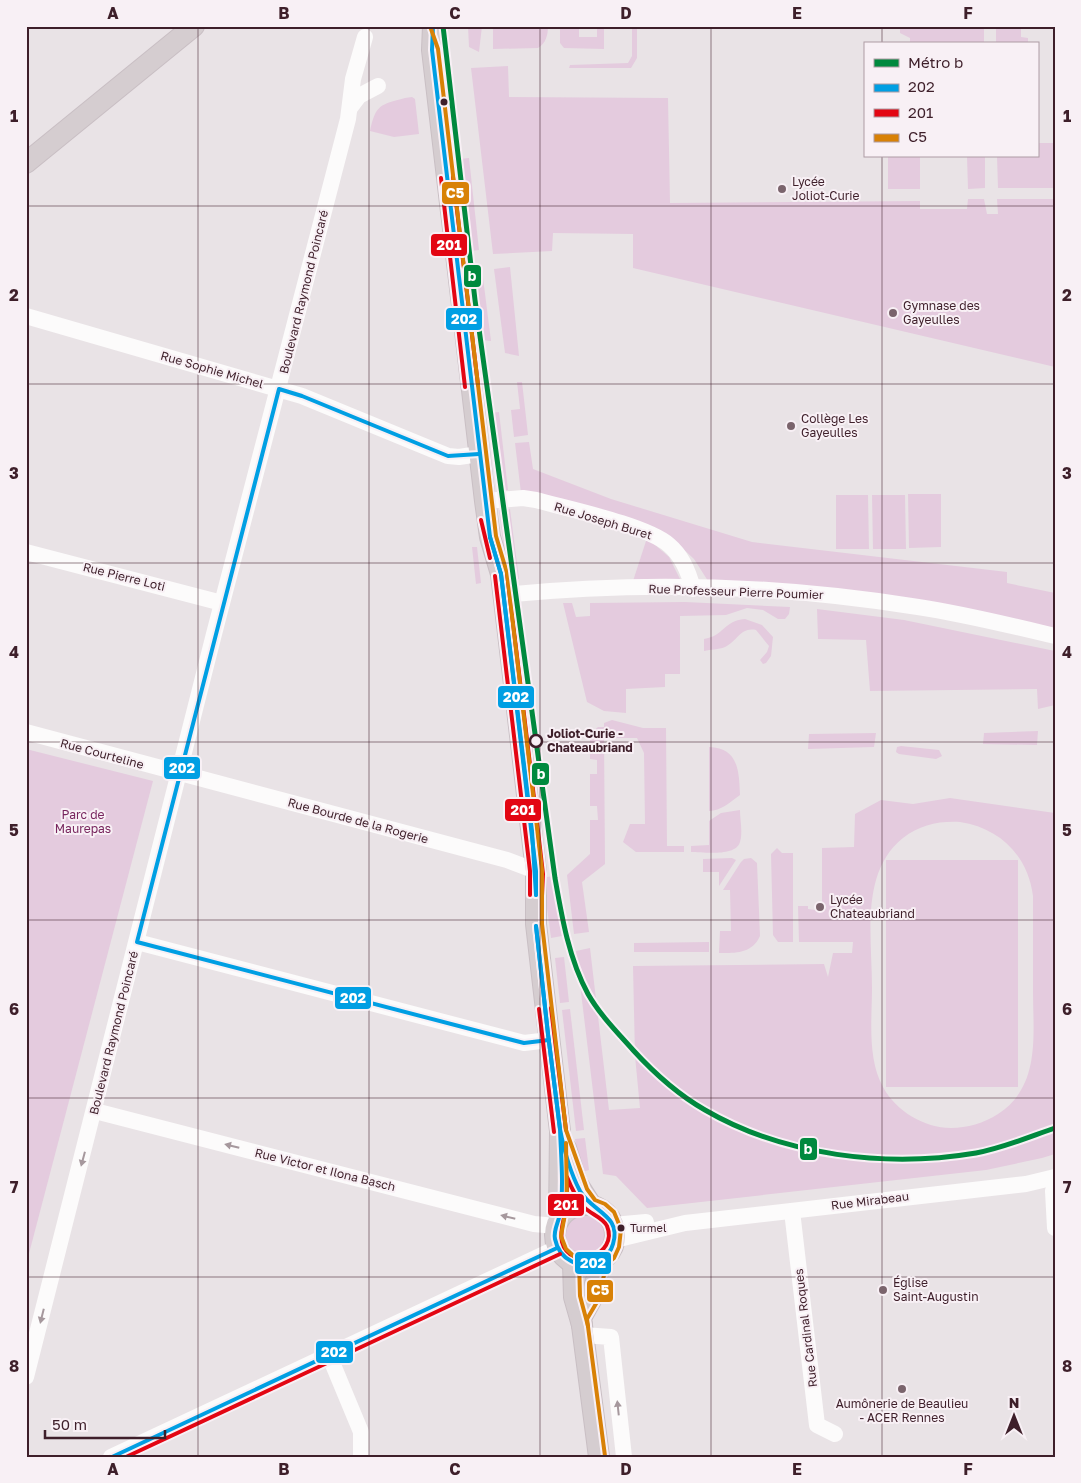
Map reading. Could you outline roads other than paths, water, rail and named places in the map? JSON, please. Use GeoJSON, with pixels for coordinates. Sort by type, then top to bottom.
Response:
{"type":"FeatureCollection","features":[{"type":"Feature","properties":{"kind":"main road"},"geometry":{"type":"LineString","coordinates":[[26,163],[194,26]]}},
{"type":"Feature","properties":{"kind":"main road"},"geometry":{"type":"LineString","coordinates":[[424,26],[426,38],[432,50]]}},
{"type":"Feature","properties":{"kind":"main road"},"geometry":{"type":"LineString","coordinates":[[433,26],[432,50],[479,454],[490,537],[500,574],[503,595],[536,871],[536,924],[560,1131],[558,1222],[554,1237],[557,1248],[565,1258],[573,1263],[586,1265],[601,1260],[611,1250],[614,1232],[603,1211],[591,1205],[575,1206],[558,1222]]}},
{"type":"Feature","properties":{"kind":"main road"},"geometry":{"type":"LineString","coordinates":[[560,1131],[577,1183],[591,1205]]}},
{"type":"Feature","properties":{"kind":"main road"},"geometry":{"type":"LineString","coordinates":[[582,1326],[601,1260]]}},
{"type":"Feature","properties":{"kind":"main road"},"geometry":{"type":"LineString","coordinates":[[573,1263],[574,1297],[582,1326],[599,1457]]}},
{"type":"Feature","properties":{"kind":"street","name":"Boulevard Raymond Poincaré"},"geometry":{"type":"LineString","coordinates":[[26,1377],[95,1111],[222,603],[279,389],[350,108],[353,80],[365,36]]}},
{"type":"Feature","properties":{"kind":"street"},"geometry":{"type":"LineString","coordinates":[[350,108],[359,96],[378,86]]}},
{"type":"Feature","properties":{"kind":"street","name":"Rue Sophie Michel"},"geometry":{"type":"LineString","coordinates":[[26,316],[302,396],[448,456],[479,454]]}},
{"type":"Feature","properties":{"kind":"street","name":"Rue Joseph Buret"},"geometry":{"type":"LineString","coordinates":[[485,501],[523,498],[536,500],[647,532],[668,544],[678,554],[693,588]]}},
{"type":"Feature","properties":{"kind":"street","name":"Rue Pierre Loti"},"geometry":{"type":"LineString","coordinates":[[26,552],[222,603]]}},
{"type":"Feature","properties":{"kind":"street","name":"Rue Professeur Pierre Poumier"},"geometry":{"type":"LineString","coordinates":[[503,595],[578,590],[693,588],[807,593],[918,607],[1055,636]]}},
{"type":"Feature","properties":{"kind":"street","name":"Rue Courteline"},"geometry":{"type":"LineString","coordinates":[[26,732],[179,774]]}},
{"type":"Feature","properties":{"kind":"street","name":"Rue Bourde de la Rogerie"},"geometry":{"type":"LineString","coordinates":[[179,774],[507,860],[536,871]]}},
{"type":"Feature","properties":{"kind":"street"},"geometry":{"type":"LineString","coordinates":[[137,942],[524,1043],[548,1040]]}},
{"type":"Feature","properties":{"kind":"street","name":"Rue Victor et Ilona Basch"},"geometry":{"type":"LineString","coordinates":[[95,1111],[534,1224],[558,1222]]}},
{"type":"Feature","properties":{"kind":"street","name":"Rue Mirabeau"},"geometry":{"type":"LineString","coordinates":[[614,1232],[661,1221],[685,1223],[1032,1183],[1055,1177]]}},
{"type":"Feature","properties":{"kind":"street"},"geometry":{"type":"LineString","coordinates":[[1055,1184],[1053,1191],[1055,1228]]}},
{"type":"Feature","properties":{"kind":"street","name":"Rue Cardinal Roques"},"geometry":{"type":"LineString","coordinates":[[792,1211],[817,1425],[834,1434]]}},
{"type":"Feature","properties":{"kind":"street"},"geometry":{"type":"LineString","coordinates":[[111,1457],[557,1248]]}},
{"type":"Feature","properties":{"kind":"street"},"geometry":{"type":"LineString","coordinates":[[582,1326],[610,1337],[624,1457]]}},
{"type":"Feature","properties":{"kind":"street"},"geometry":{"type":"LineString","coordinates":[[329,1355],[362,1432],[361,1457]]}},
{"type":"Feature","properties":{"kind":"metro line","name":"b"},"geometry":{"type":"LineString","coordinates":[[443,26],[475,300],[555,878],[571,952],[581,981],[588,994],[603,1016],[633,1050],[675,1090],[705,1110],[736,1126],[802,1148],[872,1158],[942,1157],[986,1151],[1055,1128]]}},
{"type":"Feature","properties":{"kind":"place","name":"Lycée Joliot-Curie"},"geometry":{"type":"Point","coordinates":[782,189]}},
{"type":"Feature","properties":{"kind":"place","name":"Gymnase des Gayeulles"},"geometry":{"type":"Point","coordinates":[893,313]}},
{"type":"Feature","properties":{"kind":"place","name":"Collège Les Gayeulles"},"geometry":{"type":"Point","coordinates":[791,426]}},
{"type":"Feature","properties":{"kind":"place","name":"Joliot-Curie - Chateaubriand"},"geometry":{"type":"Point","coordinates":[536,741]}},
{"type":"Feature","properties":{"kind":"place","name":"Lycée Chateaubriand"},"geometry":{"type":"Point","coordinates":[820,907]}},
{"type":"Feature","properties":{"kind":"place","name":"Turmel"},"geometry":{"type":"Point","coordinates":[621,1228]}},
{"type":"Feature","properties":{"kind":"place","name":"Église Saint-Augustin"},"geometry":{"type":"Point","coordinates":[883,1290]}},
{"type":"Feature","properties":{"kind":"place","name":"Aumônerie de Beaulieu - ACER Rennes"},"geometry":{"type":"Point","coordinates":[902,1389]}},
{"type":"Feature","properties":{"kind":"park label","name":"Parc de Maurepas"},"geometry":{"type":"Point","coordinates":[83,822]}}]}
